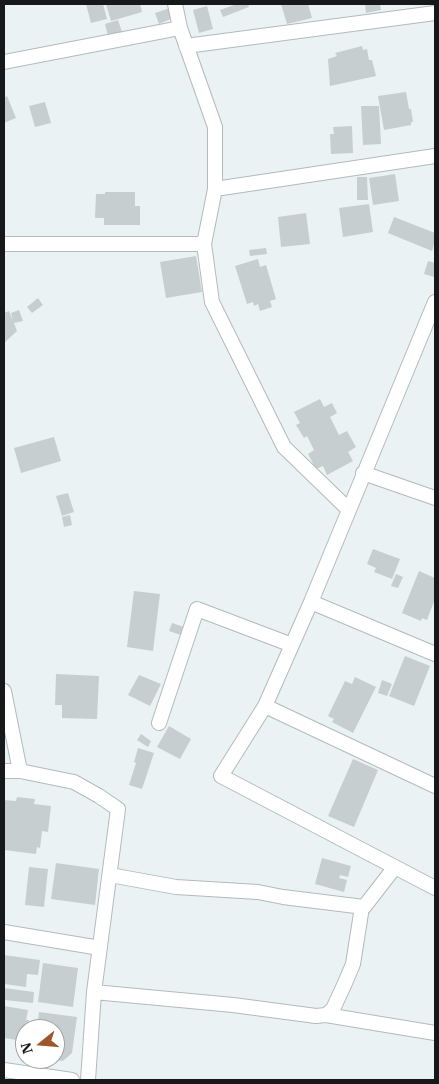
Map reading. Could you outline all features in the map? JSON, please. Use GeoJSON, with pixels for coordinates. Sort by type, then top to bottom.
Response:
{"type":"FeatureCollection","features":[{"type":"Feature","properties":{"kind":"street"},"geometry":{"type":"LineString","coordinates":[[175,4],[180,28],[215,127],[215,189],[204,244],[212,302],[284,448],[349,510]]}},
{"type":"Feature","properties":{"kind":"street"},"geometry":{"type":"LineString","coordinates":[[186,46],[435,13]]}},
{"type":"Feature","properties":{"kind":"street"},"geometry":{"type":"LineString","coordinates":[[4,62],[180,28]]}},
{"type":"Feature","properties":{"kind":"street"},"geometry":{"type":"LineString","coordinates":[[215,189],[435,156]]}},
{"type":"Feature","properties":{"kind":"street"},"geometry":{"type":"LineString","coordinates":[[4,244],[204,244]]}},
{"type":"Feature","properties":{"kind":"street"},"geometry":{"type":"LineString","coordinates":[[435,302],[429,339],[364,473],[311,602],[265,706],[221,776],[435,888]]}},
{"type":"Feature","properties":{"kind":"street"},"geometry":{"type":"LineString","coordinates":[[364,473],[435,498]]}},
{"type":"Feature","properties":{"kind":"street"},"geometry":{"type":"LineString","coordinates":[[311,602],[435,654]]}},
{"type":"Feature","properties":{"kind":"street"},"geometry":{"type":"LineString","coordinates":[[159,723],[197,609],[292,645]]}},
{"type":"Feature","properties":{"kind":"street"},"geometry":{"type":"LineString","coordinates":[[4,691],[20,771]]}},
{"type":"Feature","properties":{"kind":"street"},"geometry":{"type":"LineString","coordinates":[[265,706],[435,786]]}},
{"type":"Feature","properties":{"kind":"street"},"geometry":{"type":"LineString","coordinates":[[4,771],[20,771],[74,782],[118,809],[94,992],[88,1080]]}},
{"type":"Feature","properties":{"kind":"street"},"geometry":{"type":"LineString","coordinates":[[110,875],[176,887],[258,892],[364,907],[395,867]]}},
{"type":"Feature","properties":{"kind":"street"},"geometry":{"type":"LineString","coordinates":[[326,1015],[333,1009],[353,964],[362,907]]}},
{"type":"Feature","properties":{"kind":"street"},"geometry":{"type":"LineString","coordinates":[[4,932],[100,948]]}},
{"type":"Feature","properties":{"kind":"street"},"geometry":{"type":"LineString","coordinates":[[94,992],[233,1005],[306,1015],[326,1015],[435,1033]]}},
{"type":"Feature","properties":{"kind":"street"},"geometry":{"type":"LineString","coordinates":[[4,1070],[72,1080]]}},
{"type":"Feature","properties":{"kind":"building"},"geometry":{"type":"Polygon","coordinates":[[[86,4],[103,4],[107,19],[91,23],[86,4]]]}},
{"type":"Feature","properties":{"kind":"building"},"geometry":{"type":"Polygon","coordinates":[[[106,4],[140,4],[142,12],[111,21],[106,4]]]}},
{"type":"Feature","properties":{"kind":"building"},"geometry":{"type":"Polygon","coordinates":[[[237,4],[248,4],[249,7],[223,17],[220,10],[237,4]]]}},
{"type":"Feature","properties":{"kind":"building"},"geometry":{"type":"Polygon","coordinates":[[[281,4],[308,4],[312,18],[287,24],[281,4]]]}},
{"type":"Feature","properties":{"kind":"building"},"geometry":{"type":"Polygon","coordinates":[[[365,4],[380,4],[381,10],[366,13],[365,4]]]}},
{"type":"Feature","properties":{"kind":"building"},"geometry":{"type":"Polygon","coordinates":[[[207,6],[213,29],[199,33],[193,10],[207,6]]]}},
{"type":"Feature","properties":{"kind":"building"},"geometry":{"type":"Polygon","coordinates":[[[170,8],[173,18],[159,24],[155,13],[170,8]]]}},
{"type":"Feature","properties":{"kind":"building"},"geometry":{"type":"Polygon","coordinates":[[[118,20],[122,32],[108,36],[105,24],[118,20]]]}},
{"type":"Feature","properties":{"kind":"building"},"geometry":{"type":"Polygon","coordinates":[[[362,46],[363,50],[367,49],[369,60],[372,60],[376,76],[330,86],[328,59],[337,56],[335,53],[362,46]]]}},
{"type":"Feature","properties":{"kind":"building"},"geometry":{"type":"Polygon","coordinates":[[[406,92],[413,122],[411,122],[411,125],[384,130],[378,96],[406,92]]]}},
{"type":"Feature","properties":{"kind":"building"},"geometry":{"type":"Polygon","coordinates":[[[7,96],[16,118],[4,123],[4,98],[7,96]]]}},
{"type":"Feature","properties":{"kind":"building"},"geometry":{"type":"Polygon","coordinates":[[[45,102],[51,123],[35,127],[29,106],[45,102]]]}},
{"type":"Feature","properties":{"kind":"building"},"geometry":{"type":"Polygon","coordinates":[[[361,106],[379,106],[381,144],[363,145],[361,106]]]}},
{"type":"Feature","properties":{"kind":"building"},"geometry":{"type":"Polygon","coordinates":[[[352,126],[353,153],[331,154],[330,134],[334,134],[333,127],[352,126]]]}},
{"type":"Feature","properties":{"kind":"building"},"geometry":{"type":"Polygon","coordinates":[[[395,174],[399,201],[373,205],[369,178],[395,174]]]}},
{"type":"Feature","properties":{"kind":"building"},"geometry":{"type":"Polygon","coordinates":[[[357,177],[367,177],[368,200],[357,200],[357,177]]]}},
{"type":"Feature","properties":{"kind":"building"},"geometry":{"type":"Polygon","coordinates":[[[105,192],[135,192],[135,206],[140,206],[140,225],[104,225],[104,218],[95,218],[96,194],[105,194],[105,192]]]}},
{"type":"Feature","properties":{"kind":"building"},"geometry":{"type":"Polygon","coordinates":[[[369,204],[373,232],[343,237],[339,208],[369,204]]]}},
{"type":"Feature","properties":{"kind":"building"},"geometry":{"type":"Polygon","coordinates":[[[306,213],[310,244],[281,247],[278,217],[306,213]]]}},
{"type":"Feature","properties":{"kind":"building"},"geometry":{"type":"Polygon","coordinates":[[[394,217],[435,233],[432,251],[388,233],[394,217]]]}},
{"type":"Feature","properties":{"kind":"building"},"geometry":{"type":"Polygon","coordinates":[[[266,248],[267,254],[250,256],[249,250],[266,248]]]}},
{"type":"Feature","properties":{"kind":"building"},"geometry":{"type":"Polygon","coordinates":[[[196,256],[202,292],[166,298],[160,262],[196,256]]]}},
{"type":"Feature","properties":{"kind":"building"},"geometry":{"type":"Polygon","coordinates":[[[258,259],[260,267],[266,265],[276,299],[270,301],[272,307],[260,311],[258,304],[254,306],[253,302],[247,304],[235,266],[258,259]]]}},
{"type":"Feature","properties":{"kind":"building"},"geometry":{"type":"Polygon","coordinates":[[[428,261],[435,263],[434,277],[424,274],[428,261]]]}},
{"type":"Feature","properties":{"kind":"building"},"geometry":{"type":"Polygon","coordinates":[[[38,298],[43,305],[32,313],[27,307],[38,298]]]}},
{"type":"Feature","properties":{"kind":"building"},"geometry":{"type":"Polygon","coordinates":[[[19,310],[23,321],[14,323],[17,331],[4,343],[4,313],[9,311],[13,321],[11,313],[19,310]]]}},
{"type":"Feature","properties":{"kind":"building"},"geometry":{"type":"Polygon","coordinates":[[[320,399],[324,407],[332,403],[337,413],[330,417],[339,435],[347,431],[356,447],[348,452],[353,461],[327,475],[323,466],[316,469],[308,454],[314,450],[307,436],[304,438],[296,425],[300,423],[294,412],[320,399]]]}},
{"type":"Feature","properties":{"kind":"building"},"geometry":{"type":"Polygon","coordinates":[[[54,437],[61,461],[21,473],[14,448],[54,437]]]}},
{"type":"Feature","properties":{"kind":"building"},"geometry":{"type":"Polygon","coordinates":[[[68,493],[74,512],[62,516],[56,496],[68,493]]]}},
{"type":"Feature","properties":{"kind":"building"},"geometry":{"type":"Polygon","coordinates":[[[70,515],[72,525],[64,527],[62,517],[70,515]]]}},
{"type":"Feature","properties":{"kind":"building"},"geometry":{"type":"Polygon","coordinates":[[[373,549],[400,559],[392,579],[374,572],[376,568],[367,564],[373,549]]]}},
{"type":"Feature","properties":{"kind":"building"},"geometry":{"type":"Polygon","coordinates":[[[419,571],[435,578],[435,599],[427,620],[422,618],[421,621],[402,613],[419,571]]]}},
{"type":"Feature","properties":{"kind":"building"},"geometry":{"type":"Polygon","coordinates":[[[396,574],[403,577],[398,588],[391,586],[396,574]]]}},
{"type":"Feature","properties":{"kind":"building"},"geometry":{"type":"Polygon","coordinates":[[[134,591],[160,594],[153,651],[127,647],[134,591]]]}},
{"type":"Feature","properties":{"kind":"building"},"geometry":{"type":"Polygon","coordinates":[[[172,623],[184,627],[181,635],[169,631],[172,623]]]}},
{"type":"Feature","properties":{"kind":"building"},"geometry":{"type":"Polygon","coordinates":[[[405,656],[430,666],[414,706],[389,696],[405,656]]]}},
{"type":"Feature","properties":{"kind":"building"},"geometry":{"type":"Polygon","coordinates":[[[56,674],[99,676],[97,719],[62,718],[62,705],[55,705],[56,674]]]}},
{"type":"Feature","properties":{"kind":"building"},"geometry":{"type":"Polygon","coordinates":[[[139,675],[161,684],[150,706],[128,695],[139,675]]]}},
{"type":"Feature","properties":{"kind":"building"},"geometry":{"type":"Polygon","coordinates":[[[355,677],[376,687],[353,733],[332,722],[334,719],[328,716],[345,681],[352,684],[355,677]]]}},
{"type":"Feature","properties":{"kind":"building"},"geometry":{"type":"Polygon","coordinates":[[[382,680],[392,684],[387,696],[378,693],[382,680]]]}},
{"type":"Feature","properties":{"kind":"building"},"geometry":{"type":"Polygon","coordinates":[[[169,726],[191,739],[180,759],[157,747],[169,726]]]}},
{"type":"Feature","properties":{"kind":"building"},"geometry":{"type":"Polygon","coordinates":[[[141,734],[151,741],[148,747],[137,740],[141,734]]]}},
{"type":"Feature","properties":{"kind":"building"},"geometry":{"type":"Polygon","coordinates":[[[138,748],[154,753],[142,789],[129,785],[136,763],[134,762],[138,748]]]}},
{"type":"Feature","properties":{"kind":"building"},"geometry":{"type":"Polygon","coordinates":[[[353,759],[378,770],[354,827],[328,816],[353,759]]]}},
{"type":"Feature","properties":{"kind":"building"},"geometry":{"type":"Polygon","coordinates":[[[17,797],[35,799],[34,804],[51,806],[48,832],[42,831],[40,848],[37,847],[36,854],[4,850],[4,800],[16,801],[17,797]]]}},
{"type":"Feature","properties":{"kind":"building"},"geometry":{"type":"Polygon","coordinates":[[[322,858],[351,866],[348,877],[340,875],[339,878],[347,880],[344,892],[315,884],[322,858]]]}},
{"type":"Feature","properties":{"kind":"building"},"geometry":{"type":"Polygon","coordinates":[[[56,863],[99,869],[95,905],[51,899],[56,863]]]}},
{"type":"Feature","properties":{"kind":"building"},"geometry":{"type":"Polygon","coordinates":[[[29,867],[48,869],[44,907],[25,905],[29,867]]]}},
{"type":"Feature","properties":{"kind":"building"},"geometry":{"type":"Polygon","coordinates":[[[4,955],[40,960],[38,975],[27,974],[26,987],[4,984],[4,955]]]}},
{"type":"Feature","properties":{"kind":"building"},"geometry":{"type":"Polygon","coordinates":[[[43,963],[78,968],[73,1007],[38,1002],[43,963]]]}},
{"type":"Feature","properties":{"kind":"building"},"geometry":{"type":"Polygon","coordinates":[[[4,988],[34,992],[33,1003],[4,1000],[4,988]]]}},
{"type":"Feature","properties":{"kind":"building"},"geometry":{"type":"Polygon","coordinates":[[[4,1006],[28,1010],[26,1019],[15,1019],[15,1040],[4,1038],[4,1006]]]}},
{"type":"Feature","properties":{"kind":"building"},"geometry":{"type":"Polygon","coordinates":[[[39,1012],[77,1017],[72,1053],[65,1059],[65,1019],[38,1019],[39,1012]]]}}]}
